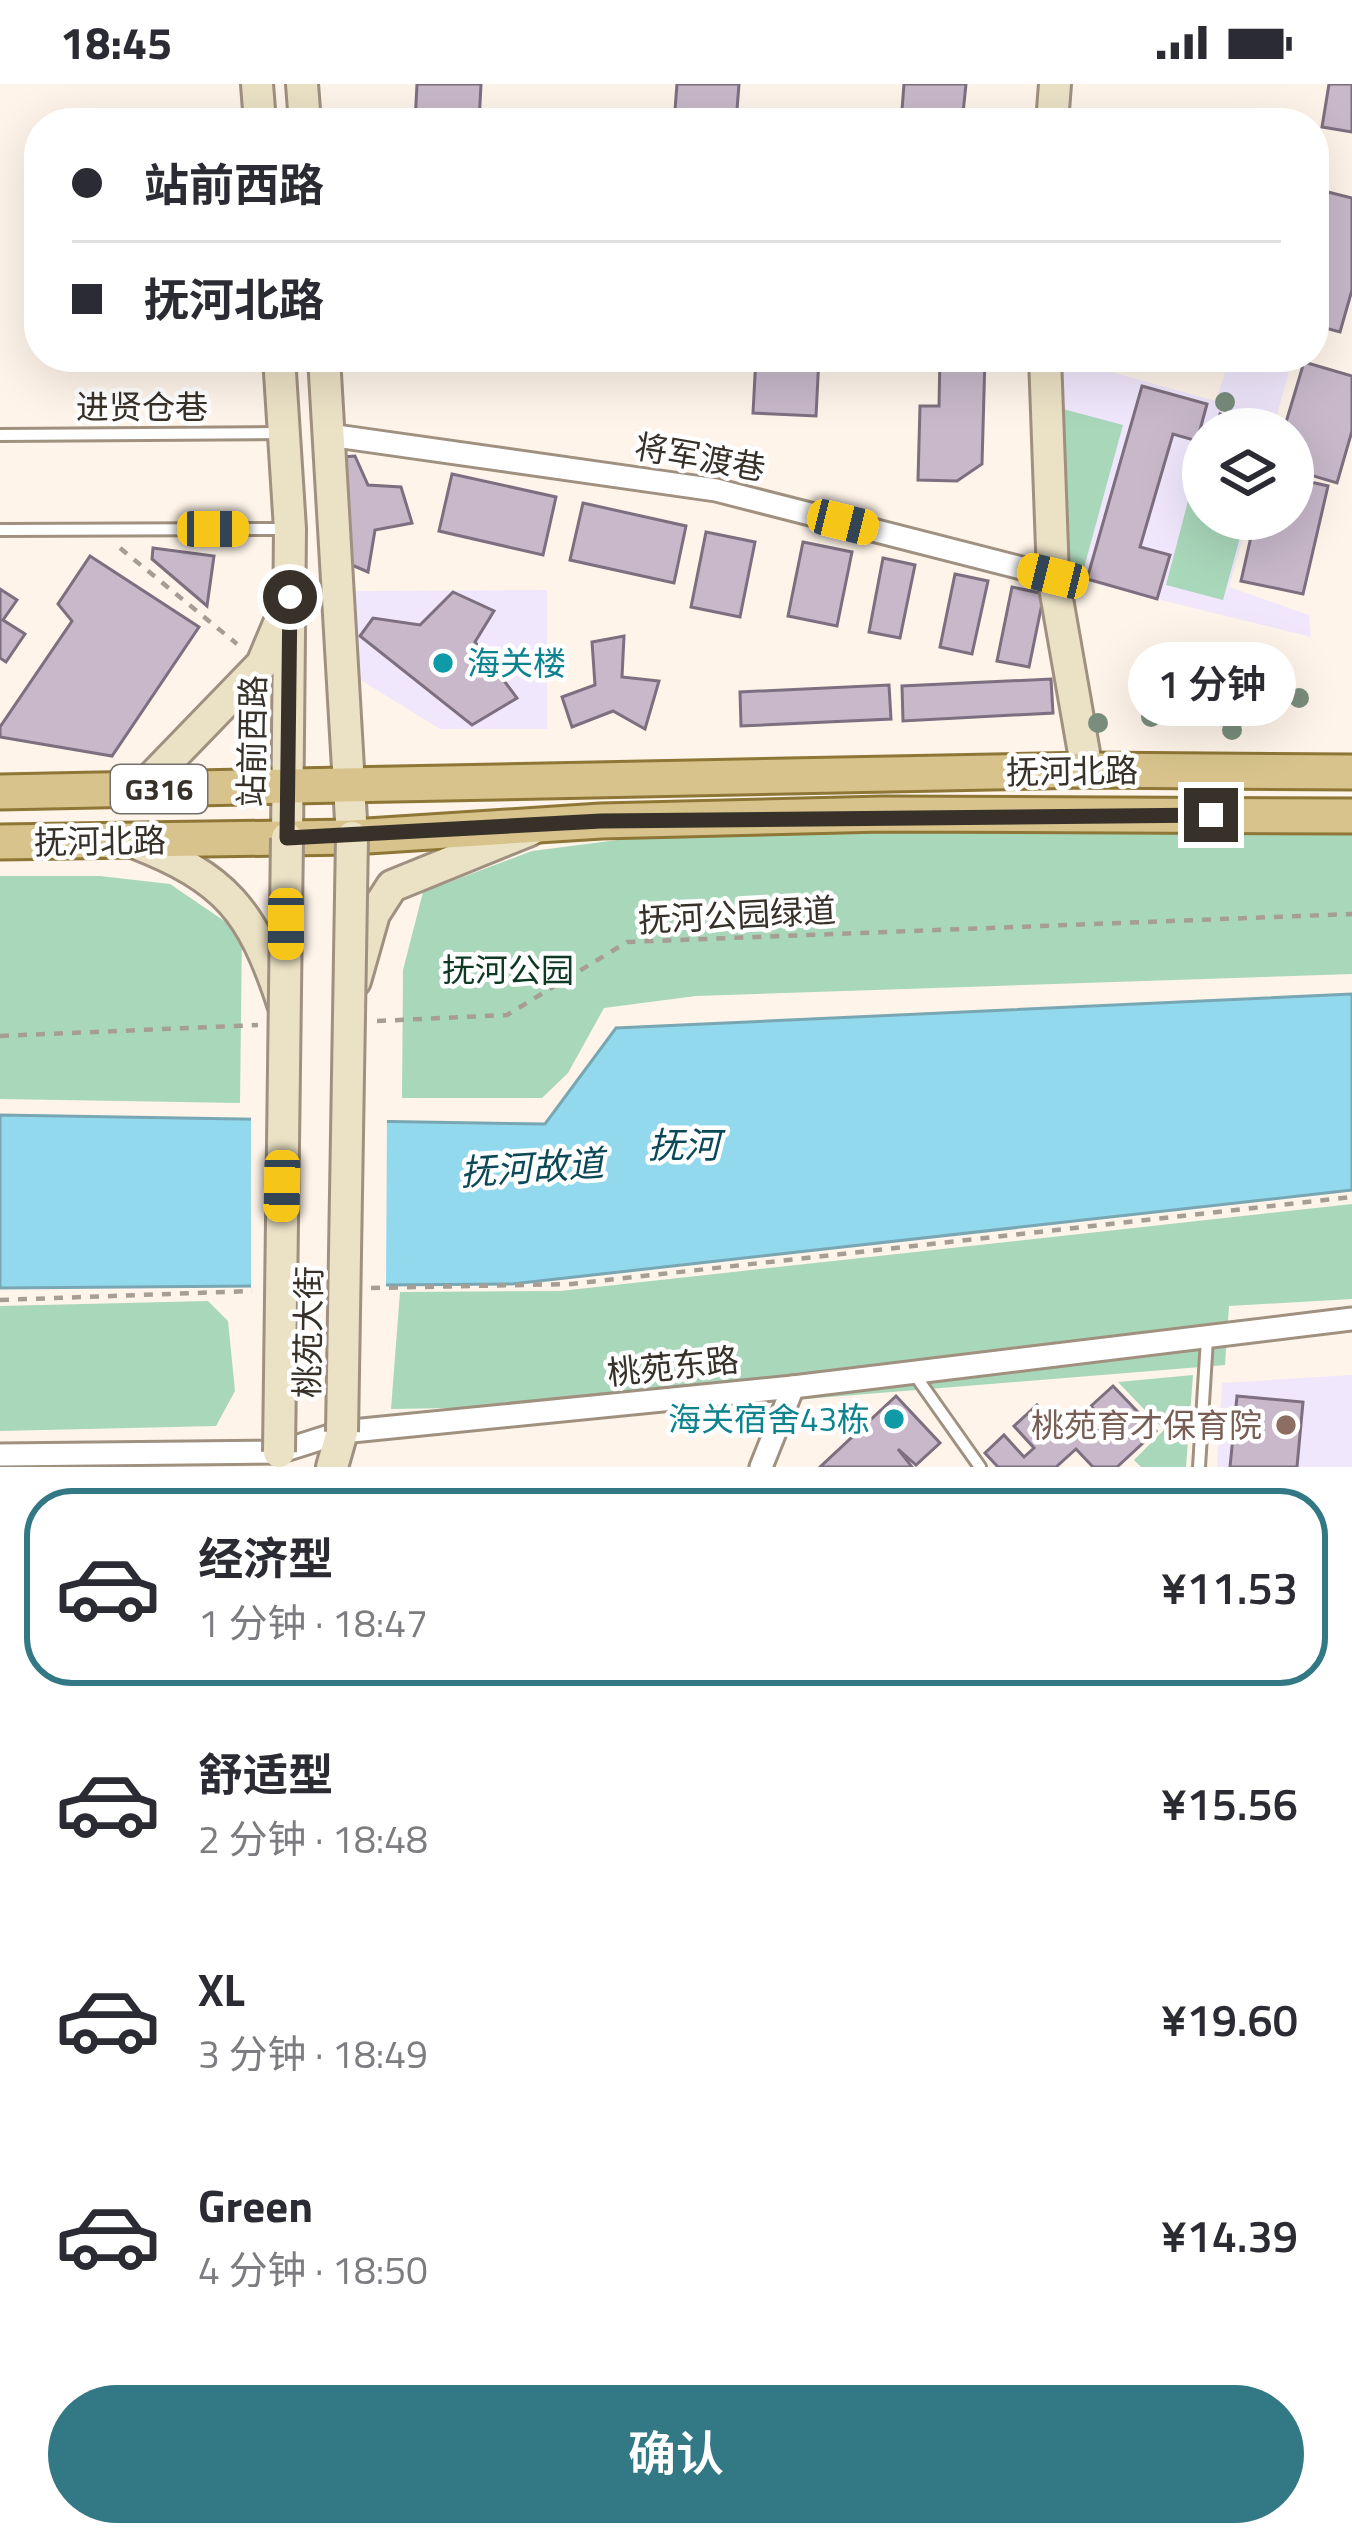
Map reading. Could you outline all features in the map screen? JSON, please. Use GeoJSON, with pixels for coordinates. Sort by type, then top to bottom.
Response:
{"type":"FeatureCollection","features":[{"type":"Feature","properties":{"kind":"main road","name":"站前西路"},"geometry":{"type":"LineString","coordinates":[[280,372],[290,529],[287,838]]}},
{"type":"Feature","properties":{"kind":"main road"},"geometry":{"type":"LineString","coordinates":[[325,372],[352,837]]}},
{"type":"Feature","properties":{"kind":"main road"},"geometry":{"type":"LineString","coordinates":[[1046,372],[1053,576],[1087,770]]}},
{"type":"Feature","properties":{"kind":"main road"},"geometry":{"type":"LineString","coordinates":[[141,789],[262,664],[290,597]]}},
{"type":"Feature","properties":{"kind":"main road","name":"抚河北路"},"geometry":{"type":"LineString","coordinates":[[0,792],[1087,770],[1352,772]]}},
{"type":"Feature","properties":{"kind":"main road","name":"抚河北路"},"geometry":{"type":"LineString","coordinates":[[0,842],[352,837],[544,825],[883,814],[1352,815]]}},
{"type":"Feature","properties":{"kind":"main road"},"geometry":{"type":"LineString","coordinates":[[359,1010],[374,914],[392,886],[544,825]]}},
{"type":"Feature","properties":{"kind":"main road","name":"桃苑大街"},"geometry":{"type":"LineString","coordinates":[[332,1467],[342,1432],[359,1010],[352,837]]}},
{"type":"Feature","properties":{"kind":"main road","name":"桃苑大街"},"geometry":{"type":"LineString","coordinates":[[277,1460],[287,838]]}},
{"type":"Feature","properties":{"kind":"main road"},"geometry":{"type":"LineString","coordinates":[[128,841],[187,863],[236,901],[266,951],[281,1017]]}},
{"type":"Feature","properties":{"kind":"street","name":"将军渡巷"},"geometry":{"type":"LineString","coordinates":[[329,435],[716,490],[1053,576]]}},
{"type":"Feature","properties":{"kind":"street","name":"桃苑东路"},"geometry":{"type":"LineString","coordinates":[[0,1455],[277,1460],[342,1432],[793,1387],[1352,1319]]}},
{"type":"Feature","properties":{"kind":"street"},"geometry":{"type":"LineString","coordinates":[[761,1467],[793,1387]]}},
{"type":"Feature","properties":{"kind":"lane","name":"进贤仓巷"},"geometry":{"type":"LineString","coordinates":[[0,435],[284,434]]}},
{"type":"Feature","properties":{"kind":"lane"},"geometry":{"type":"LineString","coordinates":[[0,530],[290,529]]}},
{"type":"Feature","properties":{"kind":"lane"},"geometry":{"type":"LineString","coordinates":[[1199,1467],[1207,1335]]}},
{"type":"Feature","properties":{"kind":"lane"},"geometry":{"type":"LineString","coordinates":[[913,1372],[980,1467]]}},
{"type":"Feature","properties":{"kind":"path"},"geometry":{"type":"LineString","coordinates":[[97,530],[262,664]]}},
{"type":"Feature","properties":{"kind":"path","name":"抚河公园绿道"},"geometry":{"type":"LineString","coordinates":[[359,1010],[507,1016],[627,942],[1352,914]]}},
{"type":"Feature","properties":{"kind":"path"},"geometry":{"type":"LineString","coordinates":[[0,1036],[281,1017]]}},
{"type":"Feature","properties":{"kind":"path"},"geometry":{"type":"LineString","coordinates":[[367,1288],[572,1284],[1352,1197]]}},
{"type":"Feature","properties":{"kind":"path"},"geometry":{"type":"LineString","coordinates":[[0,1300],[252,1291]]}},
{"type":"Feature","properties":{"kind":"shaded area"},"geometry":{"type":"Polygon","coordinates":[[[1057,372],[1111,372],[1216,401],[1225,372],[1289,372],[1279,408],[1182,408],[1182,540],[1242,540],[1229,587],[1309,615],[1311,637],[1064,576],[1057,372]]]}},
{"type":"Feature","properties":{"kind":"shaded area"},"geometry":{"type":"Polygon","coordinates":[[[547,590],[547,729],[440,729],[354,676],[354,591],[547,590]]]}},
{"type":"Feature","properties":{"kind":"shaded area","name":"桃苑育才保育院"},"geometry":{"type":"Polygon","coordinates":[[[1352,1375],[1352,1467],[1217,1467],[1222,1383],[1352,1375]]]}},
{"type":"Feature","properties":{"kind":"green space"},"geometry":{"type":"Polygon","coordinates":[[[1063,409],[1123,425],[1082,575],[1068,571],[1063,409]]]}},
{"type":"Feature","properties":{"kind":"green space"},"geometry":{"type":"Polygon","coordinates":[[[1182,524],[1182,540],[1239,540],[1223,600],[1166,585],[1182,524]]]}},
{"type":"Feature","properties":{"kind":"green space","name":"抚河公园"},"geometry":{"type":"Polygon","coordinates":[[[1352,823],[1352,974],[696,996],[604,1008],[568,1073],[542,1098],[402,1098],[403,970],[423,892],[532,851],[649,836],[1352,823]]]}},
{"type":"Feature","properties":{"kind":"green space"},"geometry":{"type":"Polygon","coordinates":[[[0,876],[100,876],[170,884],[242,933],[240,1103],[0,1099],[0,876]]]}},
{"type":"Feature","properties":{"kind":"green space"},"geometry":{"type":"Polygon","coordinates":[[[1352,1204],[1352,1299],[1229,1306],[1225,1365],[755,1403],[391,1409],[400,1292],[560,1291],[1352,1204]]]}},
{"type":"Feature","properties":{"kind":"green space"},"geometry":{"type":"Polygon","coordinates":[[[208,1301],[228,1321],[235,1391],[216,1426],[0,1431],[0,1306],[208,1301]]]}},
{"type":"Feature","properties":{"kind":"green space"},"geometry":{"type":"Polygon","coordinates":[[[1193,1375],[1186,1467],[1141,1467],[1134,1460],[1164,1430],[1118,1382],[1193,1375]]]}},
{"type":"Feature","properties":{"kind":"water","name":"抚河"},"geometry":{"type":"Polygon","coordinates":[[[1352,994],[1352,1190],[512,1284],[0,1288],[0,1115],[545,1124],[616,1028],[1352,994]]]}},
{"type":"Feature","properties":{"kind":"pier"},"geometry":{"type":"Polygon","coordinates":[[[251,1114],[387,1115],[386,1291],[251,1292],[251,1114]]]}},
{"type":"Feature","properties":{"kind":"building"},"geometry":{"type":"Polygon","coordinates":[[[417,84],[481,84],[480,108],[416,108],[417,84]]]}},
{"type":"Feature","properties":{"kind":"building"},"geometry":{"type":"Polygon","coordinates":[[[677,84],[739,84],[737,108],[675,108],[677,84]]]}},
{"type":"Feature","properties":{"kind":"building"},"geometry":{"type":"Polygon","coordinates":[[[904,84],[966,84],[964,108],[902,108],[904,84]]]}},
{"type":"Feature","properties":{"kind":"building"},"geometry":{"type":"Polygon","coordinates":[[[1329,84],[1352,84],[1352,132],[1329,128],[1329,108],[1325,108],[1329,84]]]}},
{"type":"Feature","properties":{"kind":"building"},"geometry":{"type":"Polygon","coordinates":[[[1329,192],[1352,198],[1352,290],[1340,332],[1329,329],[1329,192]]]}},
{"type":"Feature","properties":{"kind":"building"},"geometry":{"type":"Polygon","coordinates":[[[1329,369],[1352,376],[1352,431],[1337,483],[1314,476],[1314,408],[1290,408],[1301,372],[1329,369]]]}},
{"type":"Feature","properties":{"kind":"building"},"geometry":{"type":"Polygon","coordinates":[[[755,372],[818,372],[816,416],[753,413],[755,372]]]}},
{"type":"Feature","properties":{"kind":"building"},"geometry":{"type":"Polygon","coordinates":[[[940,372],[985,372],[982,464],[957,481],[918,480],[920,406],[939,406],[940,372]]]}},
{"type":"Feature","properties":{"kind":"building"},"geometry":{"type":"Polygon","coordinates":[[[1142,386],[1207,404],[1206,408],[1182,408],[1182,437],[1173,434],[1140,547],[1170,555],[1157,599],[1087,579],[1142,386]]]}},
{"type":"Feature","properties":{"kind":"building"},"geometry":{"type":"Polygon","coordinates":[[[355,456],[368,485],[401,487],[412,523],[375,530],[368,572],[347,563],[342,457],[355,456]]]}},
{"type":"Feature","properties":{"kind":"building"},"geometry":{"type":"Polygon","coordinates":[[[452,474],[556,497],[543,555],[439,531],[452,474]]]}},
{"type":"Feature","properties":{"kind":"building"},"geometry":{"type":"Polygon","coordinates":[[[1314,483],[1328,486],[1303,594],[1241,581],[1250,540],[1314,540],[1314,483]]]}},
{"type":"Feature","properties":{"kind":"building"},"geometry":{"type":"Polygon","coordinates":[[[583,503],[686,526],[674,583],[570,560],[583,503]]]}},
{"type":"Feature","properties":{"kind":"building"},"geometry":{"type":"Polygon","coordinates":[[[706,532],[755,542],[740,617],[691,607],[706,532]]]}},
{"type":"Feature","properties":{"kind":"building"},"geometry":{"type":"Polygon","coordinates":[[[803,542],[852,552],[837,626],[788,616],[803,542]]]}},
{"type":"Feature","properties":{"kind":"building"},"geometry":{"type":"Polygon","coordinates":[[[153,548],[214,556],[207,606],[152,559],[153,548]]]}},
{"type":"Feature","properties":{"kind":"building"},"geometry":{"type":"Polygon","coordinates":[[[90,556],[199,627],[112,756],[0,737],[0,727],[72,621],[58,604],[90,556]]]}},
{"type":"Feature","properties":{"kind":"building"},"geometry":{"type":"Polygon","coordinates":[[[883,558],[915,565],[900,638],[869,632],[883,558]]]}},
{"type":"Feature","properties":{"kind":"building"},"geometry":{"type":"Polygon","coordinates":[[[955,574],[988,581],[972,654],[940,647],[955,574]]]}},
{"type":"Feature","properties":{"kind":"building"},"geometry":{"type":"Polygon","coordinates":[[[1012,587],[1044,594],[1029,667],[997,661],[1012,587]]]}},
{"type":"Feature","properties":{"kind":"building"},"geometry":{"type":"Polygon","coordinates":[[[0,589],[17,600],[3,620],[25,634],[6,662],[0,658],[0,589]]]}},
{"type":"Feature","properties":{"kind":"building","name":"海关楼"},"geometry":{"type":"Polygon","coordinates":[[[453,592],[494,611],[475,642],[517,698],[472,725],[360,636],[373,618],[420,625],[453,592]]]}},
{"type":"Feature","properties":{"kind":"building"},"geometry":{"type":"Polygon","coordinates":[[[624,636],[622,677],[659,681],[645,729],[613,711],[572,727],[562,697],[595,685],[592,642],[624,636]]]}},
{"type":"Feature","properties":{"kind":"building"},"geometry":{"type":"Polygon","coordinates":[[[1051,679],[1053,713],[903,721],[902,686],[1051,679]]]}},
{"type":"Feature","properties":{"kind":"building"},"geometry":{"type":"Polygon","coordinates":[[[889,685],[891,719],[741,726],[740,692],[889,685]]]}},
{"type":"Feature","properties":{"kind":"building"},"geometry":{"type":"Polygon","coordinates":[[[1113,1386],[1156,1431],[1117,1467],[1093,1467],[1076,1449],[1056,1467],[998,1467],[985,1453],[1004,1435],[1024,1457],[1034,1448],[1014,1426],[1037,1405],[1060,1431],[1080,1412],[1102,1435],[1110,1427],[1091,1406],[1113,1386]]]}},
{"type":"Feature","properties":{"kind":"building","name":"海关宿舍43栋"},"geometry":{"type":"Polygon","coordinates":[[[896,1396],[940,1443],[916,1465],[898,1449],[912,1467],[820,1467],[896,1396]]]}},
{"type":"Feature","properties":{"kind":"building"},"geometry":{"type":"Polygon","coordinates":[[[1237,1396],[1303,1402],[1297,1467],[1230,1467],[1237,1396]]]}},
{"type":"Feature","properties":{"kind":"place","name":"海关楼"},"geometry":{"type":"Point","coordinates":[443,663]}},
{"type":"Feature","properties":{"kind":"place","name":"海关宿舍43栋"},"geometry":{"type":"Point","coordinates":[894,1419]}},
{"type":"Feature","properties":{"kind":"place","name":"桃苑育才保育院"},"geometry":{"type":"Point","coordinates":[1286,1425]}},
{"type":"Feature","properties":{"kind":"route"},"geometry":{"type":"LineString","coordinates":[[290,597],[287,838],[601,821],[883,814],[1211,815]]}},
{"type":"Feature","properties":{"kind":"water label","name":"抚河故道"},"geometry":{"type":"Point","coordinates":[532,1167]}}]}
